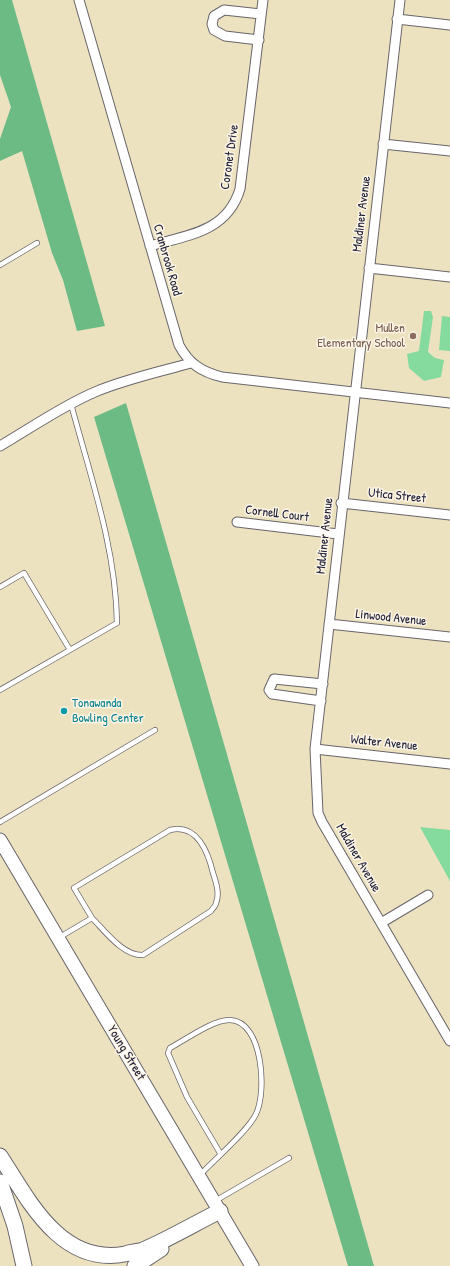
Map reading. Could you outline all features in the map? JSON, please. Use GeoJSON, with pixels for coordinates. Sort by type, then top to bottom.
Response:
{"type":"FeatureCollection","features":[{"type":"Feature","properties":{"kind":"main road"},"geometry":{"type":"LineString","coordinates":[[0,1156],[28,1199],[53,1231],[77,1250],[98,1256],[118,1255],[142,1250],[217,1207]]}},
{"type":"Feature","properties":{"kind":"main road"},"geometry":{"type":"LineString","coordinates":[[0,1182],[15,1226],[24,1266]]}},
{"type":"Feature","properties":{"kind":"main road"},"geometry":{"type":"LineString","coordinates":[[135,1266],[217,1207]]}},
{"type":"Feature","properties":{"kind":"street","name":"Cranbrook Road"},"geometry":{"type":"LineString","coordinates":[[79,0],[179,345],[192,363],[209,374],[222,377],[450,403]]}},
{"type":"Feature","properties":{"kind":"street","name":"Coronet Drive"},"geometry":{"type":"LineString","coordinates":[[150,246],[208,228],[224,218],[237,200],[240,189],[263,0]]}},
{"type":"Feature","properties":{"kind":"street","name":"Maldiner Avenue"},"geometry":{"type":"LineString","coordinates":[[400,0],[338,534],[323,684],[314,749],[318,813],[322,822],[450,1041]]}},
{"type":"Feature","properties":{"kind":"street"},"geometry":{"type":"LineString","coordinates":[[258,40],[226,36],[214,30],[212,24],[214,16],[224,10],[261,14]]}},
{"type":"Feature","properties":{"kind":"street"},"geometry":{"type":"LineString","coordinates":[[397,19],[450,25]]}},
{"type":"Feature","properties":{"kind":"street"},"geometry":{"type":"LineString","coordinates":[[383,144],[450,151]]}},
{"type":"Feature","properties":{"kind":"street"},"geometry":{"type":"LineString","coordinates":[[369,268],[450,277]]}},
{"type":"Feature","properties":{"kind":"street"},"geometry":{"type":"LineString","coordinates":[[0,446],[71,404],[117,384],[192,363]]}},
{"type":"Feature","properties":{"kind":"street","name":"Utica Street"},"geometry":{"type":"LineString","coordinates":[[342,503],[450,515]]}},
{"type":"Feature","properties":{"kind":"street","name":"Cornell Court"},"geometry":{"type":"LineString","coordinates":[[237,522],[338,534]]}},
{"type":"Feature","properties":{"kind":"street","name":"Linwood Avenue"},"geometry":{"type":"LineString","coordinates":[[329,624],[450,637]]}},
{"type":"Feature","properties":{"kind":"street"},"geometry":{"type":"LineString","coordinates":[[321,701],[279,696],[272,694],[269,690],[274,679],[323,684]]}},
{"type":"Feature","properties":{"kind":"street","name":"Walter Avenue"},"geometry":{"type":"LineString","coordinates":[[314,749],[450,764]]}},
{"type":"Feature","properties":{"kind":"street","name":"Young Street"},"geometry":{"type":"LineString","coordinates":[[0,840],[252,1266]]}},
{"type":"Feature","properties":{"kind":"street"},"geometry":{"type":"LineString","coordinates":[[381,924],[428,894]]}},
{"type":"Feature","properties":{"kind":"lane"},"geometry":{"type":"LineString","coordinates":[[0,265],[37,243]]}},
{"type":"Feature","properties":{"kind":"lane"},"geometry":{"type":"LineString","coordinates":[[0,690],[117,623],[114,574],[106,536],[71,404]]}},
{"type":"Feature","properties":{"kind":"lane"},"geometry":{"type":"LineString","coordinates":[[0,586],[24,573],[70,650]]}},
{"type":"Feature","properties":{"kind":"lane"},"geometry":{"type":"LineString","coordinates":[[0,822],[155,730]]}},
{"type":"Feature","properties":{"kind":"lane"},"geometry":{"type":"LineString","coordinates":[[178,828],[188,831],[196,837],[209,855],[218,889],[216,904],[211,911],[143,955],[137,955],[127,951],[92,918],[74,888],[170,830],[178,828]]}},
{"type":"Feature","properties":{"kind":"lane"},"geometry":{"type":"LineString","coordinates":[[58,938],[92,918]]}},
{"type":"Feature","properties":{"kind":"lane"},"geometry":{"type":"LineString","coordinates":[[199,1176],[255,1115],[260,1104],[262,1082],[261,1064],[247,1027],[240,1022],[230,1020],[215,1024],[170,1048],[168,1053],[187,1097],[220,1153]]}},
{"type":"Feature","properties":{"kind":"lane"},"geometry":{"type":"LineString","coordinates":[[217,1207],[289,1158]]}},
{"type":"Feature","properties":{"kind":"green space"},"geometry":{"type":"Polygon","coordinates":[[[0,0],[12,0],[105,326],[77,331],[63,280],[52,253],[22,151],[0,161],[0,139],[11,107],[0,75],[0,0]]]}},
{"type":"Feature","properties":{"kind":"green space"},"geometry":{"type":"Polygon","coordinates":[[[424,311],[431,311],[433,317],[428,352],[435,358],[444,360],[441,377],[424,381],[409,368],[407,354],[419,351],[424,311]]]}},
{"type":"Feature","properties":{"kind":"green space"},"geometry":{"type":"Polygon","coordinates":[[[442,316],[450,317],[450,351],[439,350],[442,316]]]}},
{"type":"Feature","properties":{"kind":"green space"},"geometry":{"type":"Polygon","coordinates":[[[126,403],[374,1266],[348,1266],[94,417],[126,403]]]}},
{"type":"Feature","properties":{"kind":"green space"},"geometry":{"type":"Polygon","coordinates":[[[420,827],[450,830],[450,881],[420,827]]]}},
{"type":"Feature","properties":{"kind":"place","name":"Mullen Elementary School"},"geometry":{"type":"Point","coordinates":[413,336]}},
{"type":"Feature","properties":{"kind":"place","name":"Tonawanda Bowling Center"},"geometry":{"type":"Point","coordinates":[64,711]}}]}
